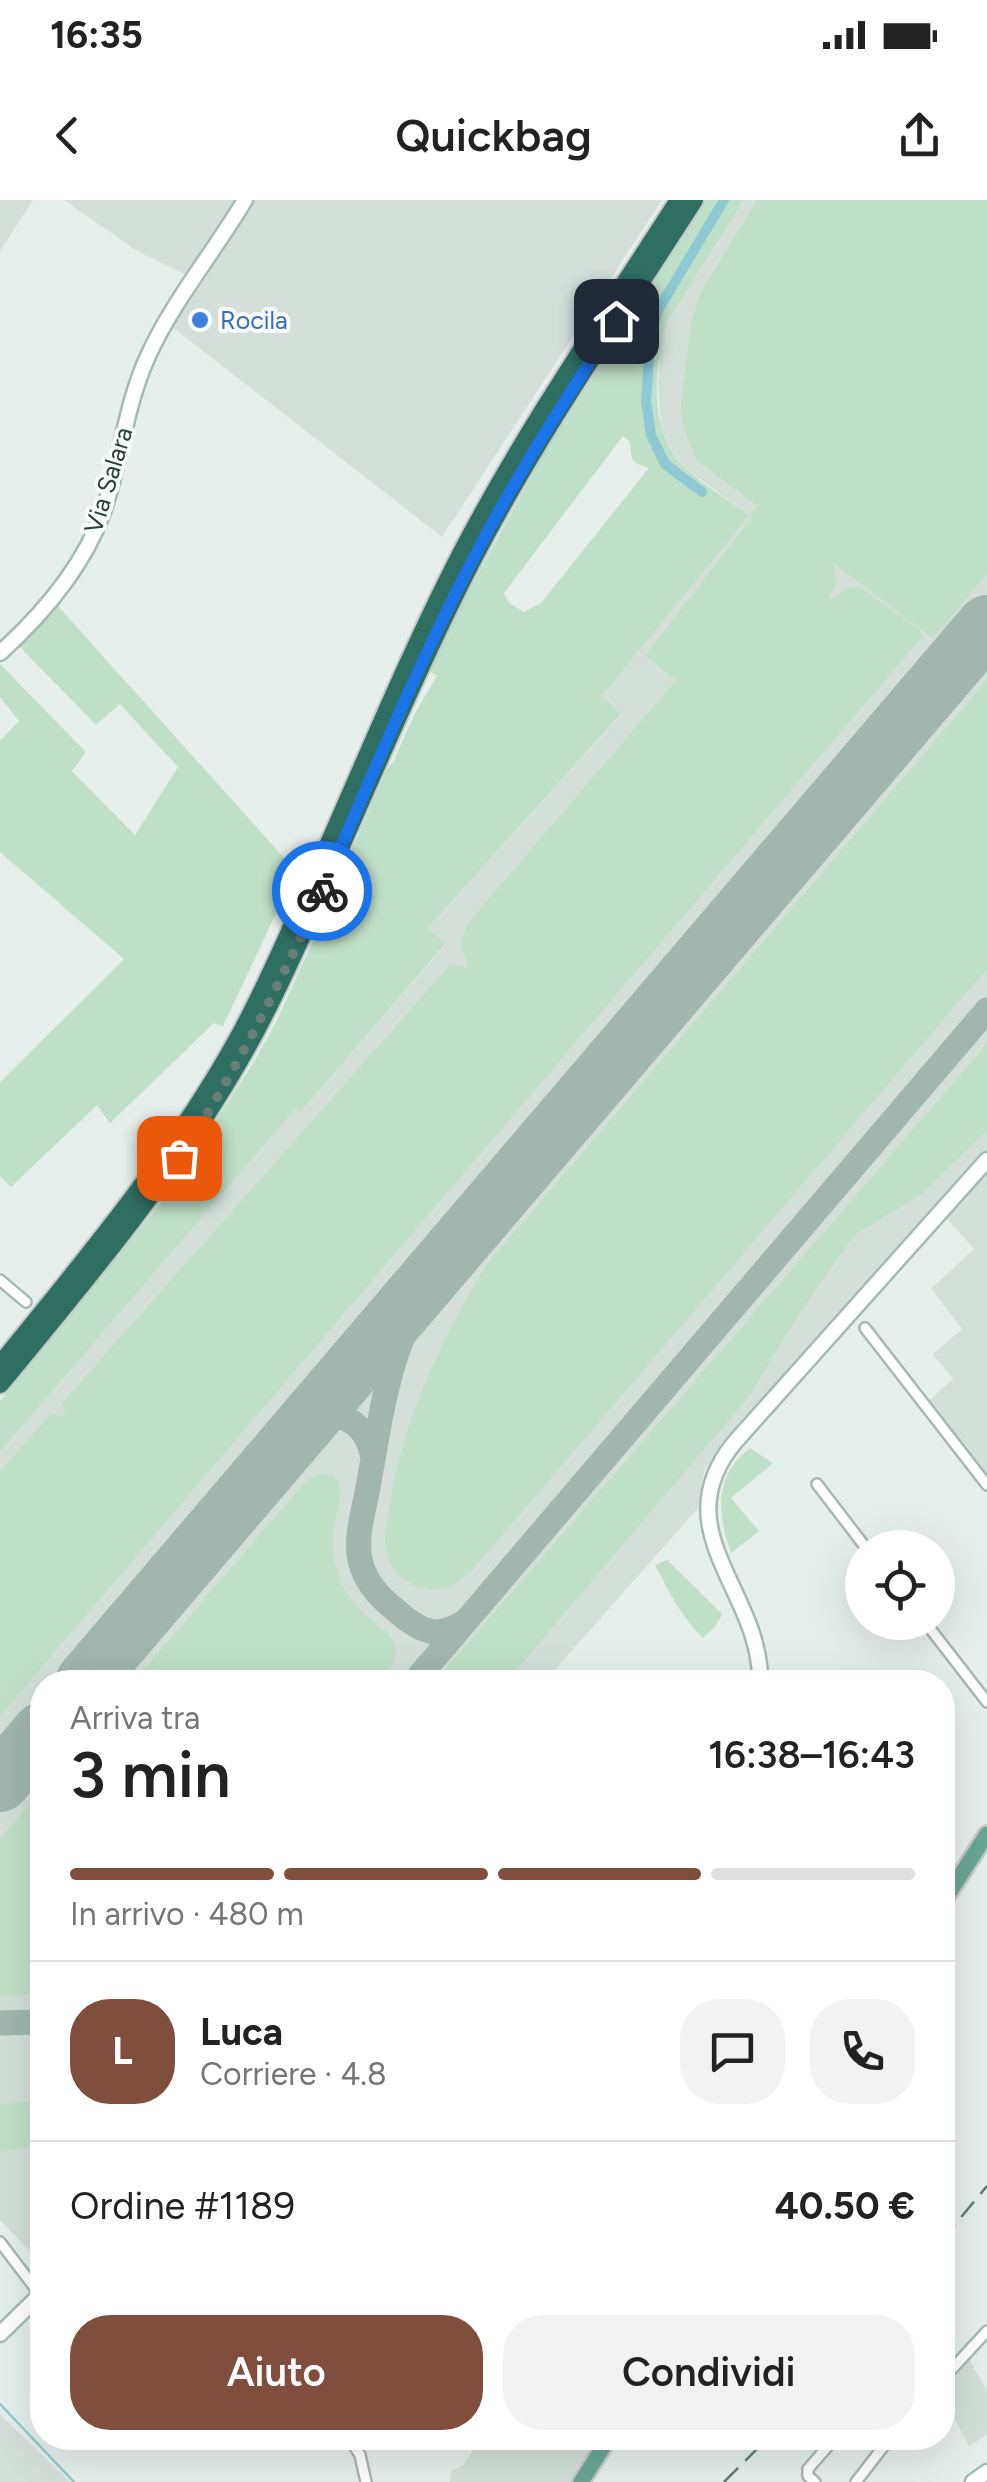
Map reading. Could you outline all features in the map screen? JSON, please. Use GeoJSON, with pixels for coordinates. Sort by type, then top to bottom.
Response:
{"type":"FeatureCollection","features":[{"type":"Feature","properties":{"kind":"highway"},"geometry":{"type":"LineString","coordinates":[[0,1365],[132,1202],[213,1082],[280,952],[397,686],[463,550],[519,451],[678,200]]}},
{"type":"Feature","properties":{"kind":"highway"},"geometry":{"type":"LineString","coordinates":[[0,1384],[143,1208],[223,1088],[283,977],[414,680],[477,551],[532,454],[694,200]]}},
{"type":"Feature","properties":{"kind":"main road"},"geometry":{"type":"LineString","coordinates":[[955,1884],[987,1834]]}},
{"type":"Feature","properties":{"kind":"main road"},"geometry":{"type":"LineString","coordinates":[[581,2482],[601,2450]]}},
{"type":"Feature","properties":{"kind":"street","name":"Via Salara"},"geometry":{"type":"LineString","coordinates":[[0,653],[53,598],[90,541],[103,512],[146,360],[163,326],[246,200]]}},
{"type":"Feature","properties":{"kind":"street"},"geometry":{"type":"LineString","coordinates":[[759,1670],[752,1634],[711,1531],[711,1480],[722,1457],[987,1160]]}},
{"type":"Feature","properties":{"kind":"street"},"geometry":{"type":"LineString","coordinates":[[0,1280],[26,1302]]}},
{"type":"Feature","properties":{"kind":"street"},"geometry":{"type":"LineString","coordinates":[[865,1328],[987,1485]]}},
{"type":"Feature","properties":{"kind":"street"},"geometry":{"type":"LineString","coordinates":[[817,1484],[852,1530]]}},
{"type":"Feature","properties":{"kind":"street"},"geometry":{"type":"LineString","coordinates":[[938,1640],[987,1702]]}},
{"type":"Feature","properties":{"kind":"street"},"geometry":{"type":"LineString","coordinates":[[0,2242],[30,2281]]}},
{"type":"Feature","properties":{"kind":"street"},"geometry":{"type":"LineString","coordinates":[[0,2334],[30,2307]]}},
{"type":"Feature","properties":{"kind":"street"},"geometry":{"type":"LineString","coordinates":[[955,2366],[987,2332]]}},
{"type":"Feature","properties":{"kind":"street"},"geometry":{"type":"LineString","coordinates":[[358,2450],[366,2482]]}},
{"type":"Feature","properties":{"kind":"street"},"geometry":{"type":"LineString","coordinates":[[815,2482],[808,2476],[808,2469],[825,2450]]}},
{"type":"Feature","properties":{"kind":"street"},"geometry":{"type":"LineString","coordinates":[[856,2482],[881,2450]]}},
{"type":"Feature","properties":{"kind":"street"},"geometry":{"type":"LineString","coordinates":[[973,2482],[987,2472]]}},
{"type":"Feature","properties":{"kind":"shaded area"},"geometry":{"type":"Polygon","coordinates":[[[0,200],[33,200],[0,251],[0,200]]]}},
{"type":"Feature","properties":{"kind":"shaded area"},"geometry":{"type":"Polygon","coordinates":[[[64,200],[662,200],[442,537],[171,326],[199,281],[137,251],[64,200]]]}},
{"type":"Feature","properties":{"kind":"shaded area"},"geometry":{"type":"Polygon","coordinates":[[[744,200],[987,200],[987,1150],[712,1459],[704,1471],[699,1507],[555,1670],[30,1670],[30,2252],[0,2220],[0,1452],[295,1108],[301,1112],[445,945],[428,928],[621,715],[602,696],[749,515],[685,468],[666,441],[658,388],[660,346],[666,324],[744,200]]]}},
{"type":"Feature","properties":{"kind":"shaded area"},"geometry":{"type":"Polygon","coordinates":[[[987,1167],[987,1479],[926,1403],[953,1379],[933,1354],[962,1329],[931,1289],[974,1249],[944,1215],[987,1167]]]}},
{"type":"Feature","properties":{"kind":"shaded area"},"geometry":{"type":"Polygon","coordinates":[[[968,2357],[987,2391],[987,2435],[969,2446],[955,2420],[955,2373],[968,2357]]]}},
{"type":"Feature","properties":{"kind":"shaded area"},"geometry":{"type":"Polygon","coordinates":[[[0,2414],[30,2443],[30,2450],[37,2450],[70,2482],[0,2482],[0,2414]]]}},
{"type":"Feature","properties":{"kind":"shaded area"},"geometry":{"type":"Polygon","coordinates":[[[473,2450],[595,2450],[575,2482],[450,2482],[452,2471],[464,2464],[473,2450]]]}},
{"type":"Feature","properties":{"kind":"green space"},"geometry":{"type":"Polygon","coordinates":[[[705,200],[744,200],[666,324],[657,399],[673,454],[692,474],[749,515],[758,506],[697,461],[682,423],[681,399],[692,318],[701,292],[757,200],[987,200],[987,574],[933,638],[833,563],[836,584],[829,596],[833,599],[847,588],[860,587],[920,630],[922,637],[39,1670],[30,1670],[30,1681],[0,1716],[0,1471],[49,1416],[65,1413],[62,1403],[451,964],[469,968],[461,945],[467,924],[676,680],[645,656],[752,517],[602,696],[621,714],[428,928],[445,944],[300,1113],[295,1109],[0,1452],[0,1401],[175,1185],[277,1020],[386,771],[437,676],[430,671],[460,607],[547,448],[705,200]],[[623,436],[504,593],[509,603],[524,612],[541,603],[649,468],[634,460],[630,442],[623,436]]]}},
{"type":"Feature","properties":{"kind":"green space"},"geometry":{"type":"Polygon","coordinates":[[[56,604],[296,871],[223,1026],[214,1023],[110,1123],[97,1105],[11,1187],[0,1176],[0,1082],[124,959],[0,852],[0,741],[19,721],[0,697],[0,664],[86,752],[72,771],[135,835],[178,767],[120,704],[96,725],[17,644],[56,604]]]}},
{"type":"Feature","properties":{"kind":"green space"},"geometry":{"type":"Polygon","coordinates":[[[987,680],[987,969],[474,1568],[443,1589],[420,1587],[408,1581],[390,1563],[385,1544],[396,1472],[426,1380],[486,1265],[987,680]]]}},
{"type":"Feature","properties":{"kind":"green space"},"geometry":{"type":"Polygon","coordinates":[[[987,1044],[987,1130],[922,1194],[850,1241],[747,1399],[516,1670],[444,1670],[987,1044]]]}},
{"type":"Feature","properties":{"kind":"green space"},"geometry":{"type":"Polygon","coordinates":[[[750,1448],[773,1463],[731,1498],[759,1531],[731,1553],[721,1510],[724,1483],[738,1459],[750,1448]]]}},
{"type":"Feature","properties":{"kind":"green space"},"geometry":{"type":"Polygon","coordinates":[[[317,1473],[334,1475],[338,1481],[340,1494],[333,1542],[337,1570],[355,1604],[395,1644],[395,1657],[388,1670],[143,1670],[303,1484],[317,1473]]]}},
{"type":"Feature","properties":{"kind":"green space"},"geometry":{"type":"Polygon","coordinates":[[[667,1560],[722,1614],[703,1638],[682,1613],[655,1565],[667,1560]]]}},
{"type":"Feature","properties":{"kind":"green space"},"geometry":{"type":"Polygon","coordinates":[[[30,1804],[30,1994],[0,1997],[0,1839],[30,1804]]]}},
{"type":"Feature","properties":{"kind":"green space"},"geometry":{"type":"Polygon","coordinates":[[[30,2102],[30,2146],[0,2152],[0,2104],[30,2102]]]}},
{"type":"Feature","properties":{"kind":"waterway"},"geometry":{"type":"LineString","coordinates":[[702,492],[665,464],[651,435],[646,402],[650,342],[657,312],[724,200]]}},
{"type":"Feature","properties":{"kind":"waterway"},"geometry":{"type":"LineString","coordinates":[[0,2404],[30,2436]]}},
{"type":"Feature","properties":{"kind":"waterway"},"geometry":{"type":"LineString","coordinates":[[44,2450],[74,2482]]}},
{"type":"Feature","properties":{"kind":"taxiway"},"geometry":{"type":"LineString","coordinates":[[424,1670],[987,1010]]}},
{"type":"Feature","properties":{"kind":"taxiway"},"geometry":{"type":"LineString","coordinates":[[454,1250],[405,1331],[394,1361],[359,1545],[361,1564],[373,1587],[412,1623],[441,1632],[466,1621]]}},
{"type":"Feature","properties":{"kind":"taxiway"},"geometry":{"type":"LineString","coordinates":[[302,1427],[326,1417],[348,1420],[364,1434],[373,1458]]}},
{"type":"Feature","properties":{"kind":"taxiway"},"geometry":{"type":"LineString","coordinates":[[0,2023],[30,2022]]}},
{"type":"Feature","properties":{"kind":"runway"},"geometry":{"type":"LineString","coordinates":[[95,1670],[987,625]]}},
{"type":"Feature","properties":{"kind":"runway"},"geometry":{"type":"LineString","coordinates":[[0,1782],[30,1746]]}},
{"type":"Feature","properties":{"kind":"railway"},"geometry":{"type":"LineString","coordinates":[[955,2224],[987,2186]]}},
{"type":"Feature","properties":{"kind":"railway"},"geometry":{"type":"LineString","coordinates":[[724,2482],[756,2450]]}},
{"type":"Feature","properties":{"kind":"way so far"},"geometry":{"type":"LineString","coordinates":[[179,1158],[252,1038],[322,891]]}},
{"type":"Feature","properties":{"kind":"place","name":"Rocila"},"geometry":{"type":"Point","coordinates":[200,320]}},
{"type":"Feature","properties":{"kind":"route"},"geometry":{"type":"LineString","coordinates":[[322,891],[414,680],[477,551],[532,454],[616,321]]}}]}
